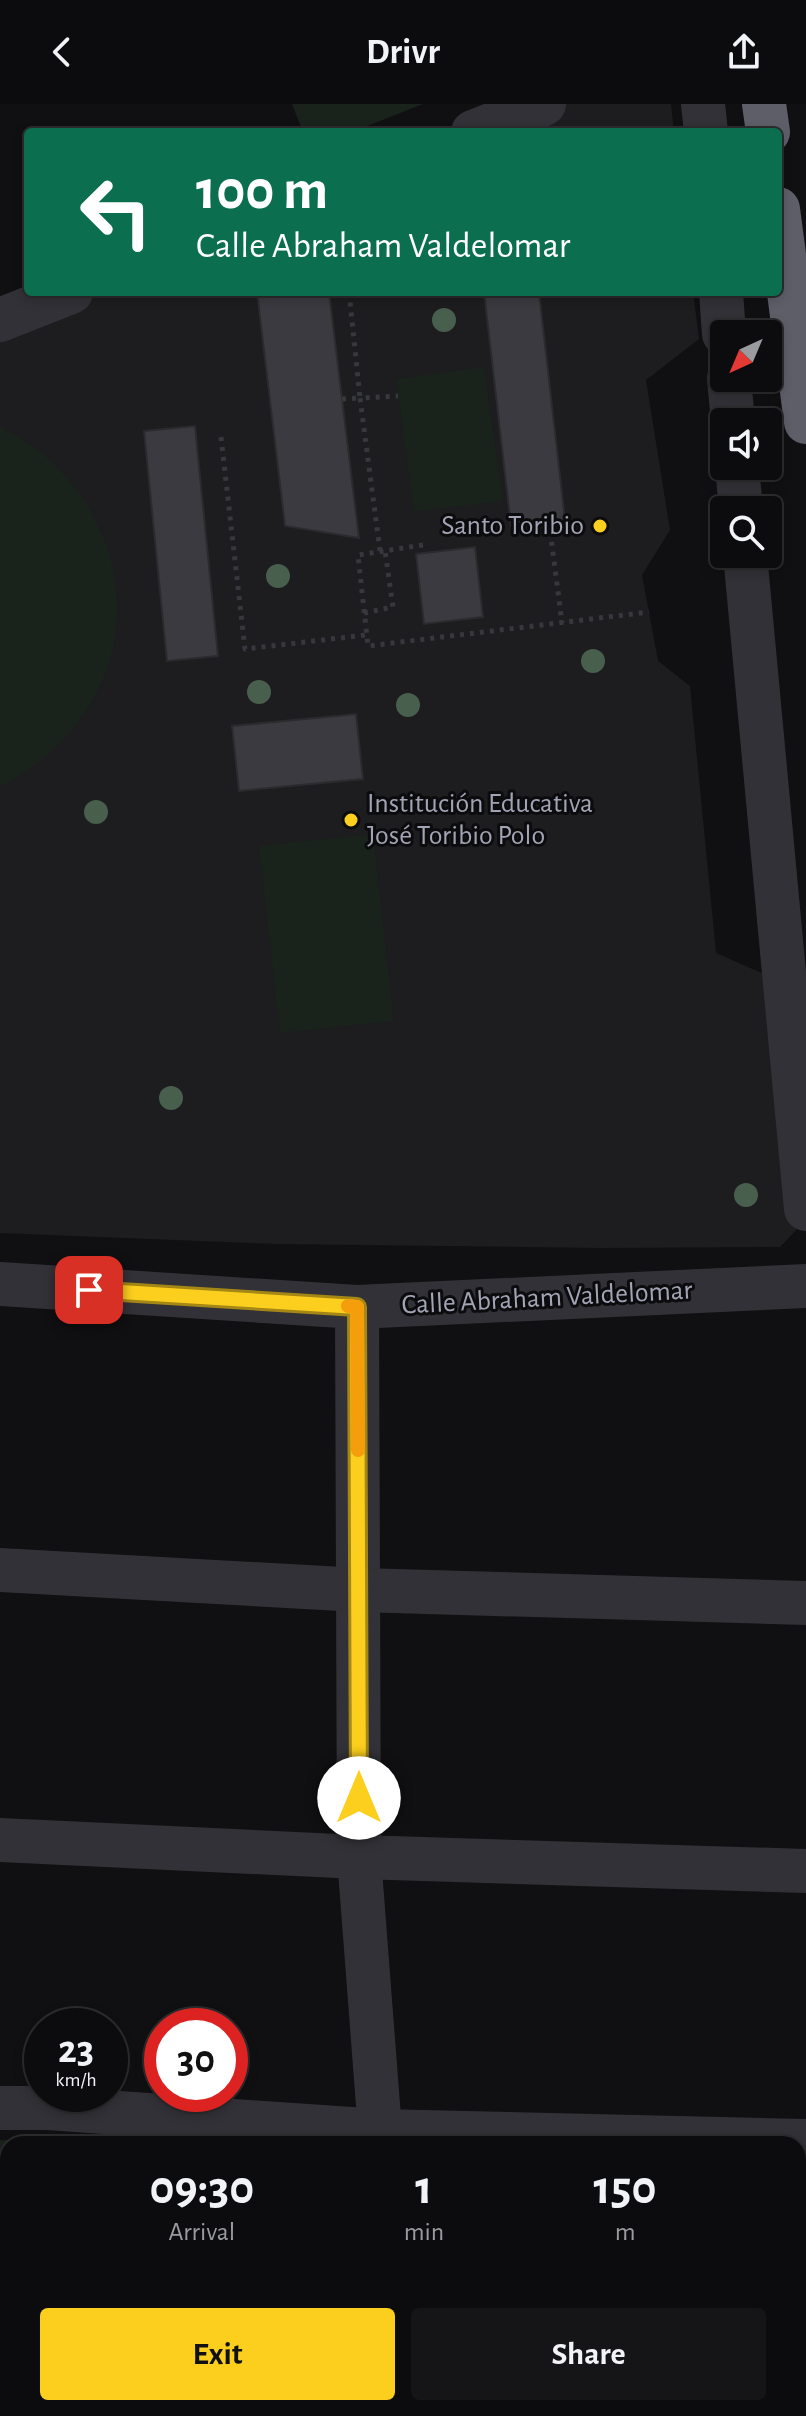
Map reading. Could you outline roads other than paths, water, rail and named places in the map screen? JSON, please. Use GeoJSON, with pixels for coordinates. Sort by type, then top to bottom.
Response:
{"type":"FeatureCollection","features":[{"type":"Feature","properties":{"kind":"highway"},"geometry":{"type":"LineString","coordinates":[[764,104],[767,128]]}},
{"type":"Feature","properties":{"kind":"highway"},"geometry":{"type":"LineString","coordinates":[[782,239],[806,422]]}},
{"type":"Feature","properties":{"kind":"street"},"geometry":{"type":"LineString","coordinates":[[483,128],[544,104]]}},
{"type":"Feature","properties":{"kind":"street"},"geometry":{"type":"LineString","coordinates":[[703,104],[706,128]]}},
{"type":"Feature","properties":{"kind":"street"},"geometry":{"type":"LineString","coordinates":[[0,320],[61,296]]}},
{"type":"Feature","properties":{"kind":"street"},"geometry":{"type":"LineString","coordinates":[[721,296],[723,320]]}},
{"type":"Feature","properties":{"kind":"street"},"geometry":{"type":"LineString","coordinates":[[746,568],[806,1209]]}},
{"type":"Feature","properties":{"kind":"street","name":"Calle Abraham Valdelomar"},"geometry":{"type":"LineString","coordinates":[[0,1284],[357,1307],[806,1286]]}},
{"type":"Feature","properties":{"kind":"street"},"geometry":{"type":"LineString","coordinates":[[357,1307],[359,1857],[381,2136]]}},
{"type":"Feature","properties":{"kind":"street"},"geometry":{"type":"LineString","coordinates":[[0,1570],[360,1590],[806,1603]]}},
{"type":"Feature","properties":{"kind":"street"},"geometry":{"type":"LineString","coordinates":[[0,1840],[359,1857],[806,1871]]}},
{"type":"Feature","properties":{"kind":"street"},"geometry":{"type":"LineString","coordinates":[[0,2108],[47,2108],[359,2136]]}},
{"type":"Feature","properties":{"kind":"place","name":"Santo Toribio"},"geometry":{"type":"Point","coordinates":[600,526]}},
{"type":"Feature","properties":{"kind":"place","name":"Institución Educativa José Toribio Polo"},"geometry":{"type":"Point","coordinates":[351,820]}}]}
